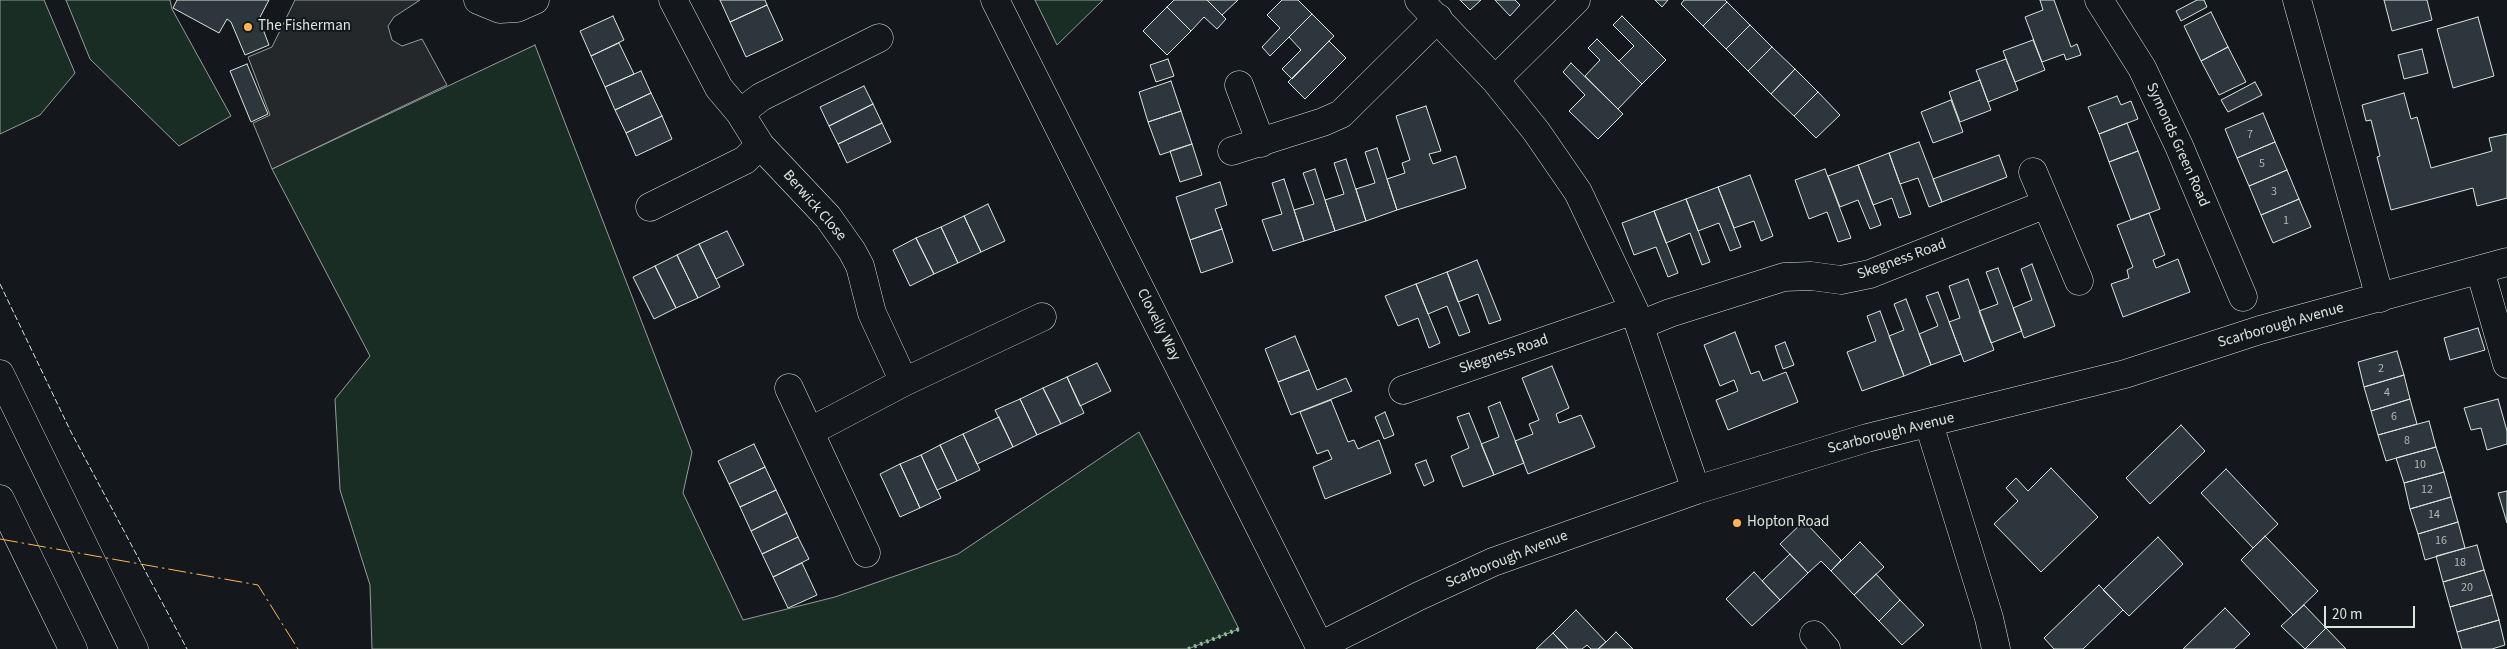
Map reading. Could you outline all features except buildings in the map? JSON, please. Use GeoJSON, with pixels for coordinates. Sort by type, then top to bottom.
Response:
{"type":"FeatureCollection","features":[{"type":"Feature","properties":{"kind":"main road"},"geometry":{"type":"LineString","coordinates":[[478,0],[500,9],[517,8],[535,0]]}},
{"type":"Feature","properties":{"kind":"main road","name":"Berwick Close"},"geometry":{"type":"LineString","coordinates":[[673,0],[719,88],[740,113],[760,145],[828,217],[852,251],[860,266],[872,313],[904,382]]}},
{"type":"Feature","properties":{"kind":"main road","name":"Clovelly Way"},"geometry":{"type":"LineString","coordinates":[[994,0],[1321,648]]}},
{"type":"Feature","properties":{"kind":"main road"},"geometry":{"type":"LineString","coordinates":[[1495,80],[1576,0]]}},
{"type":"Feature","properties":{"kind":"main road","name":"Symonds Green Road"},"geometry":{"type":"LineString","coordinates":[[2099,0],[2142,68],[2179,146],[2244,297]]}},
{"type":"Feature","properties":{"kind":"main road"},"geometry":{"type":"LineString","coordinates":[[2297,0],[2380,298]]}},
{"type":"Feature","properties":{"kind":"main road"},"geometry":{"type":"LineString","coordinates":[[1232,152],[1341,114],[1428,9],[1495,80],[1536,131],[1578,192],[1637,318],[1696,490]]}},
{"type":"Feature","properties":{"kind":"main road"},"geometry":{"type":"LineString","coordinates":[[740,113],[761,97],[879,38]]}},
{"type":"Feature","properties":{"kind":"main road"},"geometry":{"type":"LineString","coordinates":[[1239,85],[1261,143]]}},
{"type":"Feature","properties":{"kind":"main road"},"geometry":{"type":"LineString","coordinates":[[650,207],[745,160],[760,145]]}},
{"type":"Feature","properties":{"kind":"main road"},"geometry":{"type":"LineString","coordinates":[[2033,172],[2079,281]]}},
{"type":"Feature","properties":{"kind":"main road","name":"Skegness Road"},"geometry":{"type":"LineString","coordinates":[[1403,390],[1637,318],[1670,313],[1784,277],[1811,276],[1840,280],[1870,274],[2046,204]]}},
{"type":"Feature","properties":{"kind":"main road","name":"Scarborough Avenue"},"geometry":{"type":"LineString","coordinates":[[1321,648],[1375,618],[1494,562],[1696,490],[1867,438],[2125,374],[2260,330],[2507,262]]}},
{"type":"Feature","properties":{"kind":"main road"},"geometry":{"type":"LineString","coordinates":[[2480,270],[2507,364]]}},
{"type":"Feature","properties":{"kind":"main road"},"geometry":{"type":"LineString","coordinates":[[811,431],[904,382],[1042,317]]}},
{"type":"Feature","properties":{"kind":"main road"},"geometry":{"type":"LineString","coordinates":[[0,374],[134,649]]}},
{"type":"Feature","properties":{"kind":"main road"},"geometry":{"type":"LineString","coordinates":[[789,388],[811,431],[866,553]]}},
{"type":"Feature","properties":{"kind":"main road"},"geometry":{"type":"LineString","coordinates":[[1929,424],[1989,618],[1996,649]]}},
{"type":"Feature","properties":{"kind":"main road"},"geometry":{"type":"LineString","coordinates":[[0,499],[73,649]]}},
{"type":"Feature","properties":{"kind":"green space"},"geometry":{"type":"Polygon","coordinates":[[[0,0],[44,0],[75,73],[40,115],[0,134],[0,0]]]}},
{"type":"Feature","properties":{"kind":"green space"},"geometry":{"type":"Polygon","coordinates":[[[66,0],[170,0],[172,9],[231,116],[179,146],[90,59],[66,0]]]}},
{"type":"Feature","properties":{"kind":"green space"},"geometry":{"type":"Polygon","coordinates":[[[1035,0],[1103,0],[1057,45],[1035,0]]]}},
{"type":"Feature","properties":{"kind":"green space"},"geometry":{"type":"Polygon","coordinates":[[[535,45],[692,452],[683,493],[743,620],[835,597],[958,554],[1139,432],[1239,629],[1188,649],[372,649],[370,585],[340,490],[335,399],[370,356],[272,169],[535,45]]]}},
{"type":"Feature","properties":{"kind":"shaded area"},"geometry":{"type":"Polygon","coordinates":[[[295,0],[420,0],[394,17],[388,26],[392,40],[402,46],[422,39],[447,85],[272,169],[253,123],[270,115],[248,57],[272,47],[295,0]]]}},
{"type":"Feature","properties":{"kind":"hedge"},"geometry":{"type":"LineString","coordinates":[[1188,649],[1239,629]]}},
{"type":"Feature","properties":{"kind":"fence"},"geometry":{"type":"LineString","coordinates":[[0,284],[71,432],[187,649]]}},
{"type":"Feature","properties":{"kind":"power"},"geometry":{"type":"LineString","coordinates":[[0,539],[258,585],[298,649]]}},
{"type":"Feature","properties":{"kind":"place","name":"The Fisherman"},"geometry":{"type":"Point","coordinates":[248,27]}},
{"type":"Feature","properties":{"kind":"place","name":"Hopton Road"},"geometry":{"type":"Point","coordinates":[1737,523]}}]}
